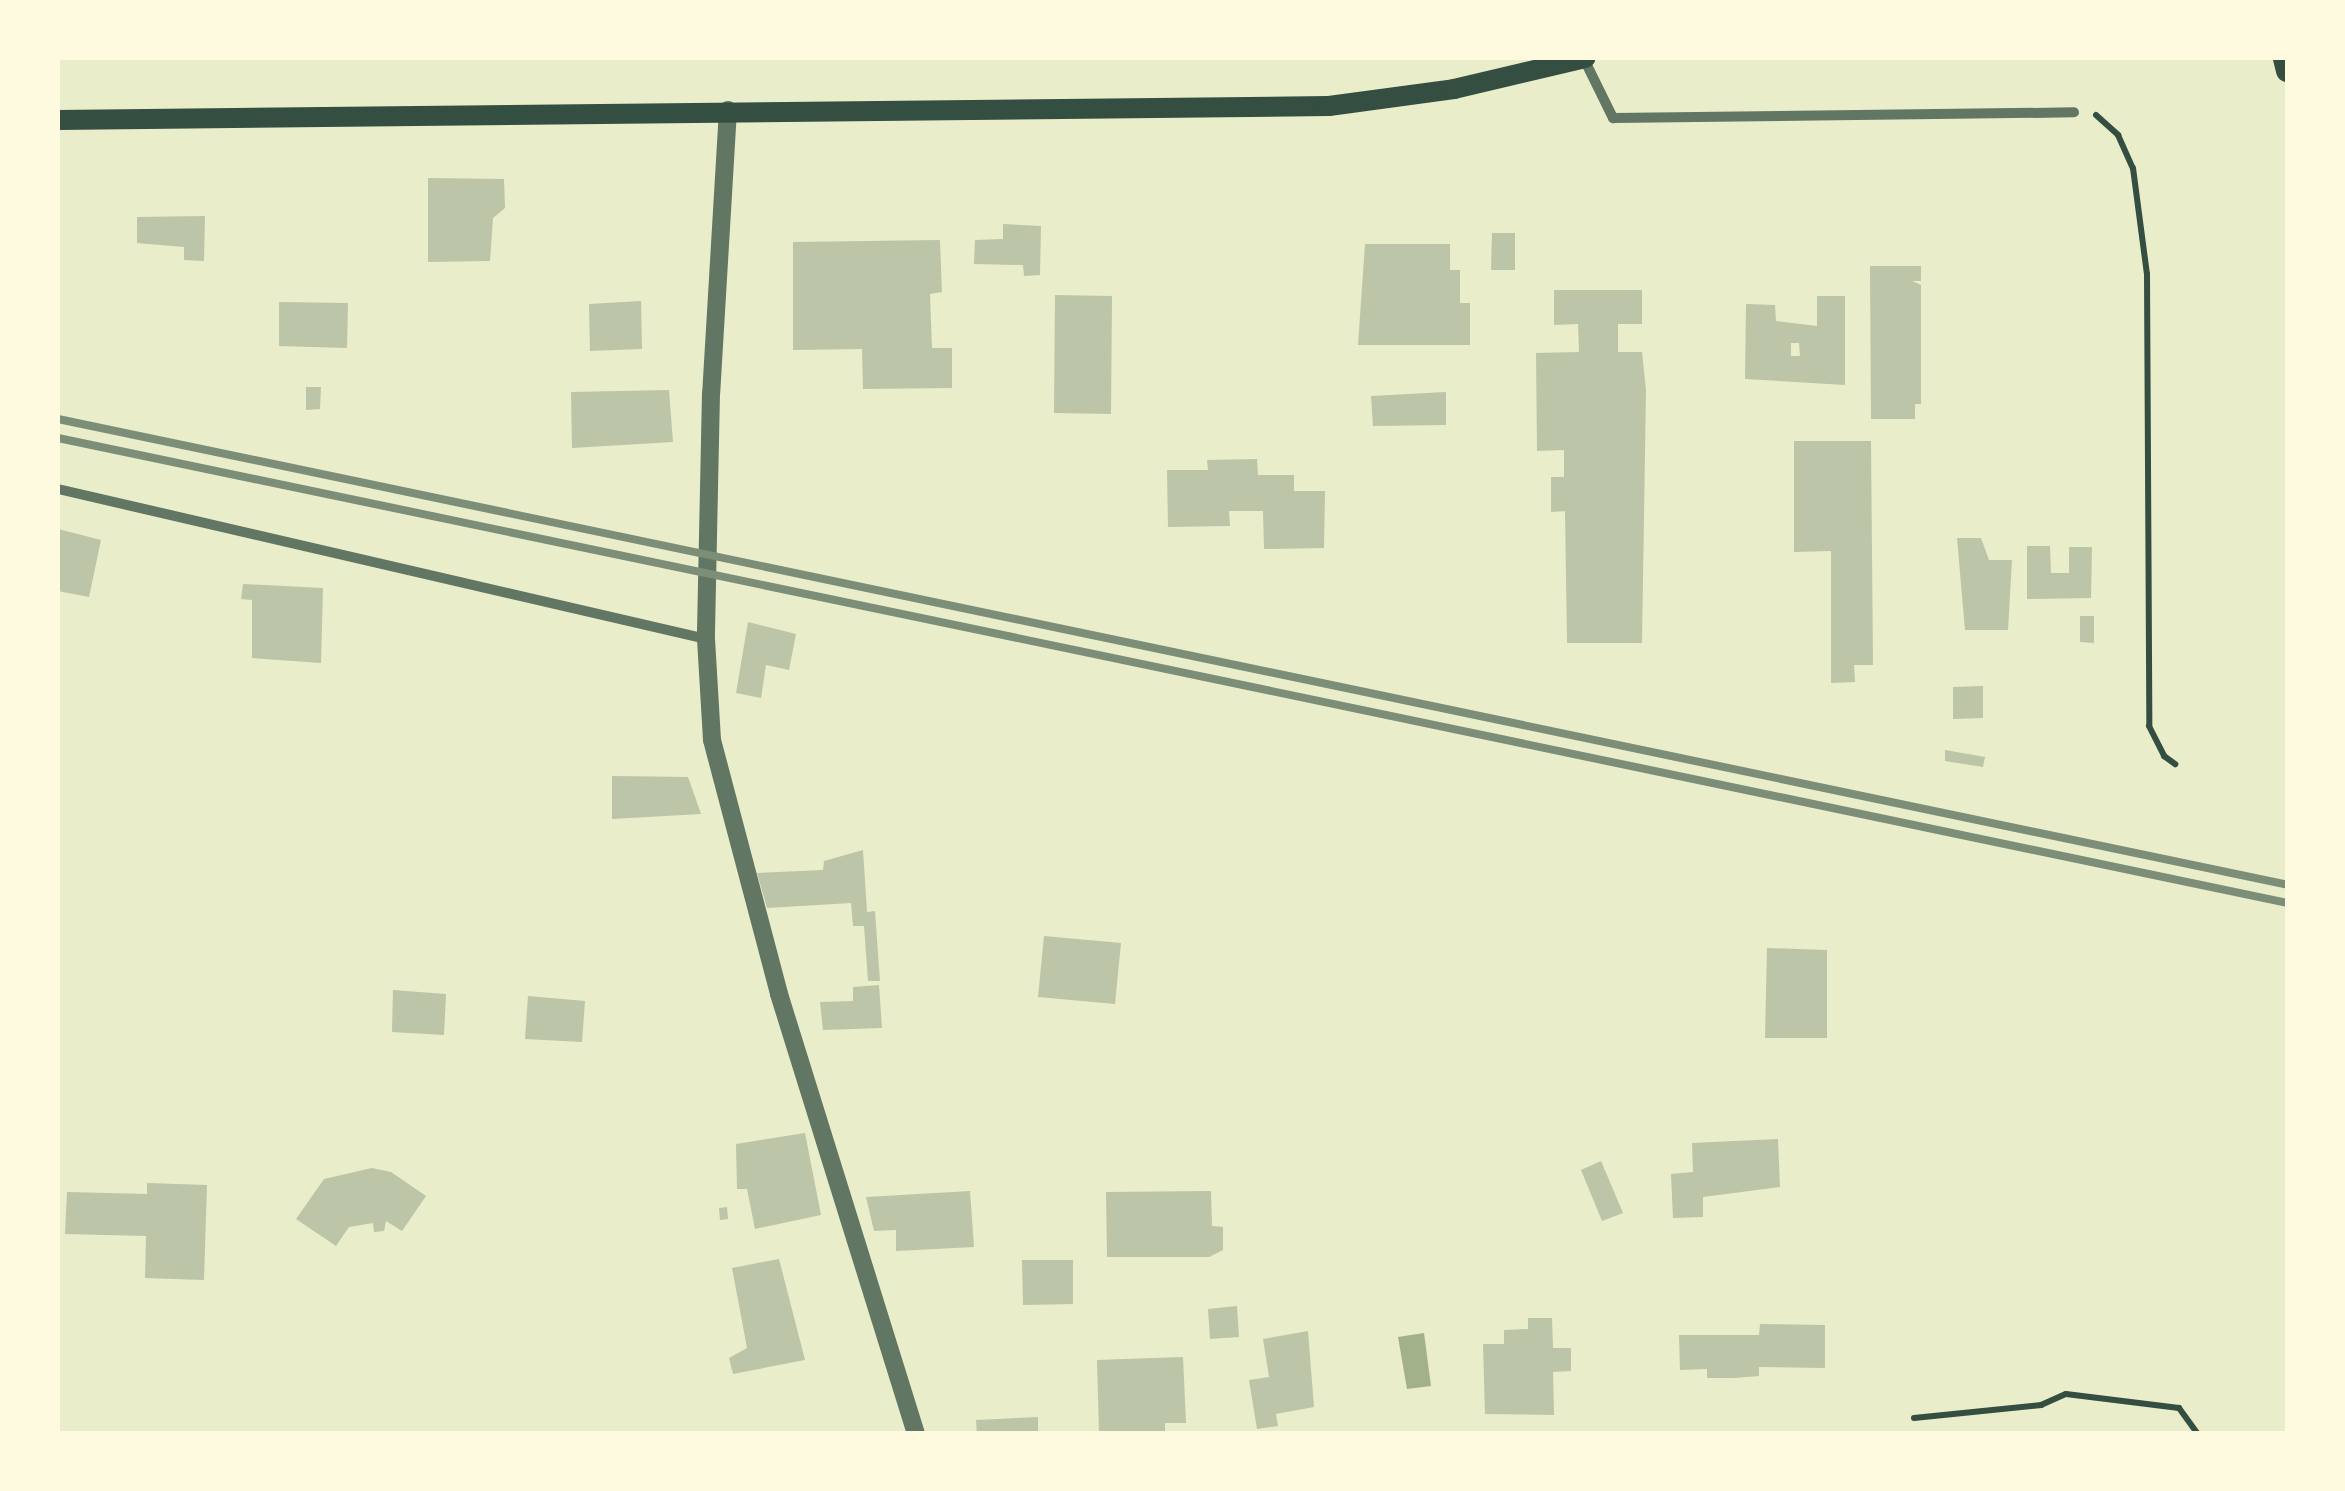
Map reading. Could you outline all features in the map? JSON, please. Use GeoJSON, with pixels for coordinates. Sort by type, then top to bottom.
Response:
{"type":"FeatureCollection","features":[{"type":"Feature","properties":{"kind":"main road"},"geometry":{"type":"LineString","coordinates":[[58,120],[1329,106],[1454,89],[1584,58]]}},
{"type":"Feature","properties":{"kind":"main road"},"geometry":{"type":"LineString","coordinates":[[2285,58],[2288,70]]}},
{"type":"Feature","properties":{"kind":"street"},"geometry":{"type":"LineString","coordinates":[[1584,58],[1613,118],[2074,112]]}},
{"type":"Feature","properties":{"kind":"street"},"geometry":{"type":"LineString","coordinates":[[728,110],[711,393],[706,638],[712,740],[760,922],[916,1434]]}},
{"type":"Feature","properties":{"kind":"street"},"geometry":{"type":"LineString","coordinates":[[58,489],[706,638]]}},
{"type":"Feature","properties":{"kind":"path"},"geometry":{"type":"LineString","coordinates":[[2074,112],[2102,116],[2133,168],[2147,274],[2150,726],[2164,756],[2176,764]]}},
{"type":"Feature","properties":{"kind":"path"},"geometry":{"type":"LineString","coordinates":[[1914,1418],[2041,1405],[2066,1394],[2179,1408],[2198,1434]]}},
{"type":"Feature","properties":{"kind":"shaded area"},"geometry":{"type":"Polygon","coordinates":[[[1424,1333],[1431,1386],[1407,1389],[1398,1337],[1424,1333]]]}},
{"type":"Feature","properties":{"kind":"building"},"geometry":{"type":"Polygon","coordinates":[[[428,178],[504,179],[505,208],[493,218],[490,261],[428,262],[428,178]]]}},
{"type":"Feature","properties":{"kind":"building"},"geometry":{"type":"Polygon","coordinates":[[[205,216],[204,261],[184,260],[184,247],[137,243],[137,217],[205,216]]]}},
{"type":"Feature","properties":{"kind":"building"},"geometry":{"type":"Polygon","coordinates":[[[1003,224],[1041,226],[1040,275],[1024,276],[1023,265],[974,264],[975,240],[1003,239],[1003,224]]]}},
{"type":"Feature","properties":{"kind":"building"},"geometry":{"type":"Polygon","coordinates":[[[1492,233],[1515,233],[1515,270],[1491,270],[1492,233]]]}},
{"type":"Feature","properties":{"kind":"building"},"geometry":{"type":"Polygon","coordinates":[[[940,240],[942,292],[930,294],[932,348],[952,348],[952,388],[863,389],[862,349],[793,350],[793,242],[940,240]]]}},
{"type":"Feature","properties":{"kind":"building"},"geometry":{"type":"Polygon","coordinates":[[[1365,244],[1450,244],[1450,270],[1460,270],[1460,303],[1470,303],[1470,345],[1358,345],[1365,244]]]}},
{"type":"Feature","properties":{"kind":"building"},"geometry":{"type":"Polygon","coordinates":[[[1870,266],[1921,266],[1921,281],[1912,281],[1921,285],[1921,404],[1915,404],[1915,419],[1871,419],[1870,266]]]}},
{"type":"Feature","properties":{"kind":"building"},"geometry":{"type":"Polygon","coordinates":[[[1554,290],[1642,290],[1642,324],[1618,324],[1618,352],[1642,352],[1646,390],[1642,643],[1567,643],[1565,511],[1551,512],[1551,477],[1564,477],[1564,450],[1537,451],[1536,353],[1579,352],[1578,324],[1554,325],[1554,290]]]}},
{"type":"Feature","properties":{"kind":"building"},"geometry":{"type":"Polygon","coordinates":[[[1055,295],[1112,296],[1111,414],[1054,413],[1055,295]]]}},
{"type":"Feature","properties":{"kind":"building"},"geometry":{"type":"Polygon","coordinates":[[[1817,296],[1845,296],[1845,385],[1745,379],[1746,304],[1775,305],[1776,321],[1817,326],[1817,296]],[[1791,343],[1791,356],[1800,356],[1799,343],[1791,343]]]}},
{"type":"Feature","properties":{"kind":"building"},"geometry":{"type":"Polygon","coordinates":[[[641,301],[642,349],[590,351],[589,304],[641,301]]]}},
{"type":"Feature","properties":{"kind":"building"},"geometry":{"type":"Polygon","coordinates":[[[279,302],[348,303],[347,348],[279,346],[279,302]]]}},
{"type":"Feature","properties":{"kind":"building"},"geometry":{"type":"Polygon","coordinates":[[[306,387],[321,387],[320,409],[306,410],[306,387]]]}},
{"type":"Feature","properties":{"kind":"building"},"geometry":{"type":"Polygon","coordinates":[[[669,390],[673,442],[572,448],[571,392],[669,390]]]}},
{"type":"Feature","properties":{"kind":"building"},"geometry":{"type":"Polygon","coordinates":[[[1446,392],[1446,425],[1373,426],[1371,396],[1446,392]]]}},
{"type":"Feature","properties":{"kind":"building"},"geometry":{"type":"Polygon","coordinates":[[[1794,441],[1871,441],[1873,665],[1854,665],[1855,682],[1831,683],[1831,551],[1794,552],[1794,441]]]}},
{"type":"Feature","properties":{"kind":"building"},"geometry":{"type":"Polygon","coordinates":[[[1257,459],[1258,475],[1294,475],[1294,491],[1325,491],[1324,548],[1264,549],[1263,511],[1229,511],[1230,526],[1168,527],[1167,470],[1208,470],[1207,460],[1257,459]]]}},
{"type":"Feature","properties":{"kind":"building"},"geometry":{"type":"Polygon","coordinates":[[[58,529],[101,540],[89,597],[58,591],[58,529]]]}},
{"type":"Feature","properties":{"kind":"building"},"geometry":{"type":"Polygon","coordinates":[[[1957,538],[1981,538],[1989,560],[2012,560],[2008,630],[1965,630],[1957,538]]]}},
{"type":"Feature","properties":{"kind":"building"},"geometry":{"type":"Polygon","coordinates":[[[2027,546],[2050,546],[2051,573],[2069,573],[2069,547],[2092,547],[2091,598],[2027,599],[2027,546]]]}},
{"type":"Feature","properties":{"kind":"building"},"geometry":{"type":"Polygon","coordinates":[[[243,584],[323,588],[321,663],[252,658],[252,600],[241,599],[243,584]]]}},
{"type":"Feature","properties":{"kind":"building"},"geometry":{"type":"Polygon","coordinates":[[[2080,616],[2094,616],[2094,643],[2080,642],[2080,616]]]}},
{"type":"Feature","properties":{"kind":"building"},"geometry":{"type":"Polygon","coordinates":[[[748,622],[796,634],[789,670],[766,665],[761,698],[736,693],[748,622]]]}},
{"type":"Feature","properties":{"kind":"building"},"geometry":{"type":"Polygon","coordinates":[[[1983,686],[1983,718],[1953,719],[1953,687],[1983,686]]]}},
{"type":"Feature","properties":{"kind":"building"},"geometry":{"type":"Polygon","coordinates":[[[1945,750],[1985,757],[1983,767],[1945,761],[1945,750]]]}},
{"type":"Feature","properties":{"kind":"building"},"geometry":{"type":"Polygon","coordinates":[[[612,776],[688,777],[701,814],[612,819],[612,776]]]}},
{"type":"Feature","properties":{"kind":"building"},"geometry":{"type":"Polygon","coordinates":[[[863,850],[867,912],[875,911],[880,981],[868,981],[864,926],[853,926],[851,903],[767,908],[757,873],[823,870],[824,861],[863,850]]]}},
{"type":"Feature","properties":{"kind":"building"},"geometry":{"type":"Polygon","coordinates":[[[1044,936],[1121,943],[1115,1004],[1038,997],[1044,936]]]}},
{"type":"Feature","properties":{"kind":"building"},"geometry":{"type":"Polygon","coordinates":[[[1767,948],[1827,950],[1827,1038],[1765,1038],[1767,948]]]}},
{"type":"Feature","properties":{"kind":"building"},"geometry":{"type":"Polygon","coordinates":[[[879,985],[882,1028],[823,1030],[820,1002],[853,1001],[853,987],[879,985]]]}},
{"type":"Feature","properties":{"kind":"building"},"geometry":{"type":"Polygon","coordinates":[[[393,990],[446,994],[444,1035],[392,1032],[393,990]]]}},
{"type":"Feature","properties":{"kind":"building"},"geometry":{"type":"Polygon","coordinates":[[[528,996],[585,1001],[582,1042],[525,1039],[528,996]]]}},
{"type":"Feature","properties":{"kind":"building"},"geometry":{"type":"Polygon","coordinates":[[[805,1133],[821,1215],[755,1229],[747,1189],[737,1189],[736,1144],[805,1133]]]}},
{"type":"Feature","properties":{"kind":"building"},"geometry":{"type":"Polygon","coordinates":[[[1778,1139],[1780,1187],[1703,1197],[1703,1217],[1673,1218],[1671,1174],[1693,1172],[1692,1143],[1778,1139]]]}},
{"type":"Feature","properties":{"kind":"building"},"geometry":{"type":"Polygon","coordinates":[[[1601,1161],[1623,1213],[1602,1221],[1581,1170],[1601,1161]]]}},
{"type":"Feature","properties":{"kind":"building"},"geometry":{"type":"Polygon","coordinates":[[[372,1168],[391,1172],[426,1196],[402,1231],[386,1221],[384,1231],[374,1232],[373,1223],[349,1227],[336,1246],[296,1219],[324,1179],[372,1168]]]}},
{"type":"Feature","properties":{"kind":"building"},"geometry":{"type":"Polygon","coordinates":[[[147,1183],[207,1185],[204,1280],[145,1278],[146,1236],[65,1234],[67,1192],[147,1194],[147,1183]]]}},
{"type":"Feature","properties":{"kind":"building"},"geometry":{"type":"Polygon","coordinates":[[[970,1191],[974,1247],[896,1251],[896,1230],[874,1231],[866,1197],[970,1191]]]}},
{"type":"Feature","properties":{"kind":"building"},"geometry":{"type":"Polygon","coordinates":[[[1211,1191],[1212,1226],[1223,1227],[1223,1250],[1209,1257],[1107,1257],[1106,1192],[1211,1191]]]}},
{"type":"Feature","properties":{"kind":"building"},"geometry":{"type":"Polygon","coordinates":[[[727,1207],[728,1219],[720,1220],[719,1208],[727,1207]]]}},
{"type":"Feature","properties":{"kind":"building"},"geometry":{"type":"Polygon","coordinates":[[[779,1259],[805,1360],[733,1374],[729,1358],[747,1348],[732,1268],[779,1259]]]}},
{"type":"Feature","properties":{"kind":"building"},"geometry":{"type":"Polygon","coordinates":[[[1022,1260],[1073,1260],[1073,1304],[1023,1305],[1022,1260]]]}},
{"type":"Feature","properties":{"kind":"building"},"geometry":{"type":"Polygon","coordinates":[[[1237,1306],[1239,1337],[1210,1339],[1208,1309],[1237,1306]]]}},
{"type":"Feature","properties":{"kind":"building"},"geometry":{"type":"Polygon","coordinates":[[[1528,1318],[1552,1318],[1553,1348],[1571,1348],[1571,1371],[1553,1372],[1554,1415],[1485,1414],[1483,1344],[1504,1344],[1504,1330],[1528,1329],[1528,1318]]]}},
{"type":"Feature","properties":{"kind":"building"},"geometry":{"type":"Polygon","coordinates":[[[1760,1324],[1825,1325],[1825,1368],[1759,1367],[1759,1376],[1735,1378],[1707,1378],[1707,1369],[1680,1370],[1679,1335],[1759,1335],[1760,1324]]]}},
{"type":"Feature","properties":{"kind":"building"},"geometry":{"type":"Polygon","coordinates":[[[1308,1331],[1314,1407],[1276,1414],[1278,1426],[1257,1429],[1249,1380],[1269,1377],[1263,1339],[1308,1331]]]}},
{"type":"Feature","properties":{"kind":"building"},"geometry":{"type":"Polygon","coordinates":[[[1183,1357],[1186,1423],[1165,1423],[1165,1433],[1099,1434],[1097,1360],[1183,1357]]]}},
{"type":"Feature","properties":{"kind":"building"},"geometry":{"type":"Polygon","coordinates":[[[1038,1417],[1038,1434],[977,1434],[976,1420],[1038,1417]]]}},
{"type":"Feature","properties":{"kind":"railway"},"geometry":{"type":"LineString","coordinates":[[58,419],[2288,885]]}},
{"type":"Feature","properties":{"kind":"railway"},"geometry":{"type":"LineString","coordinates":[[58,438],[2288,903]]}}]}
